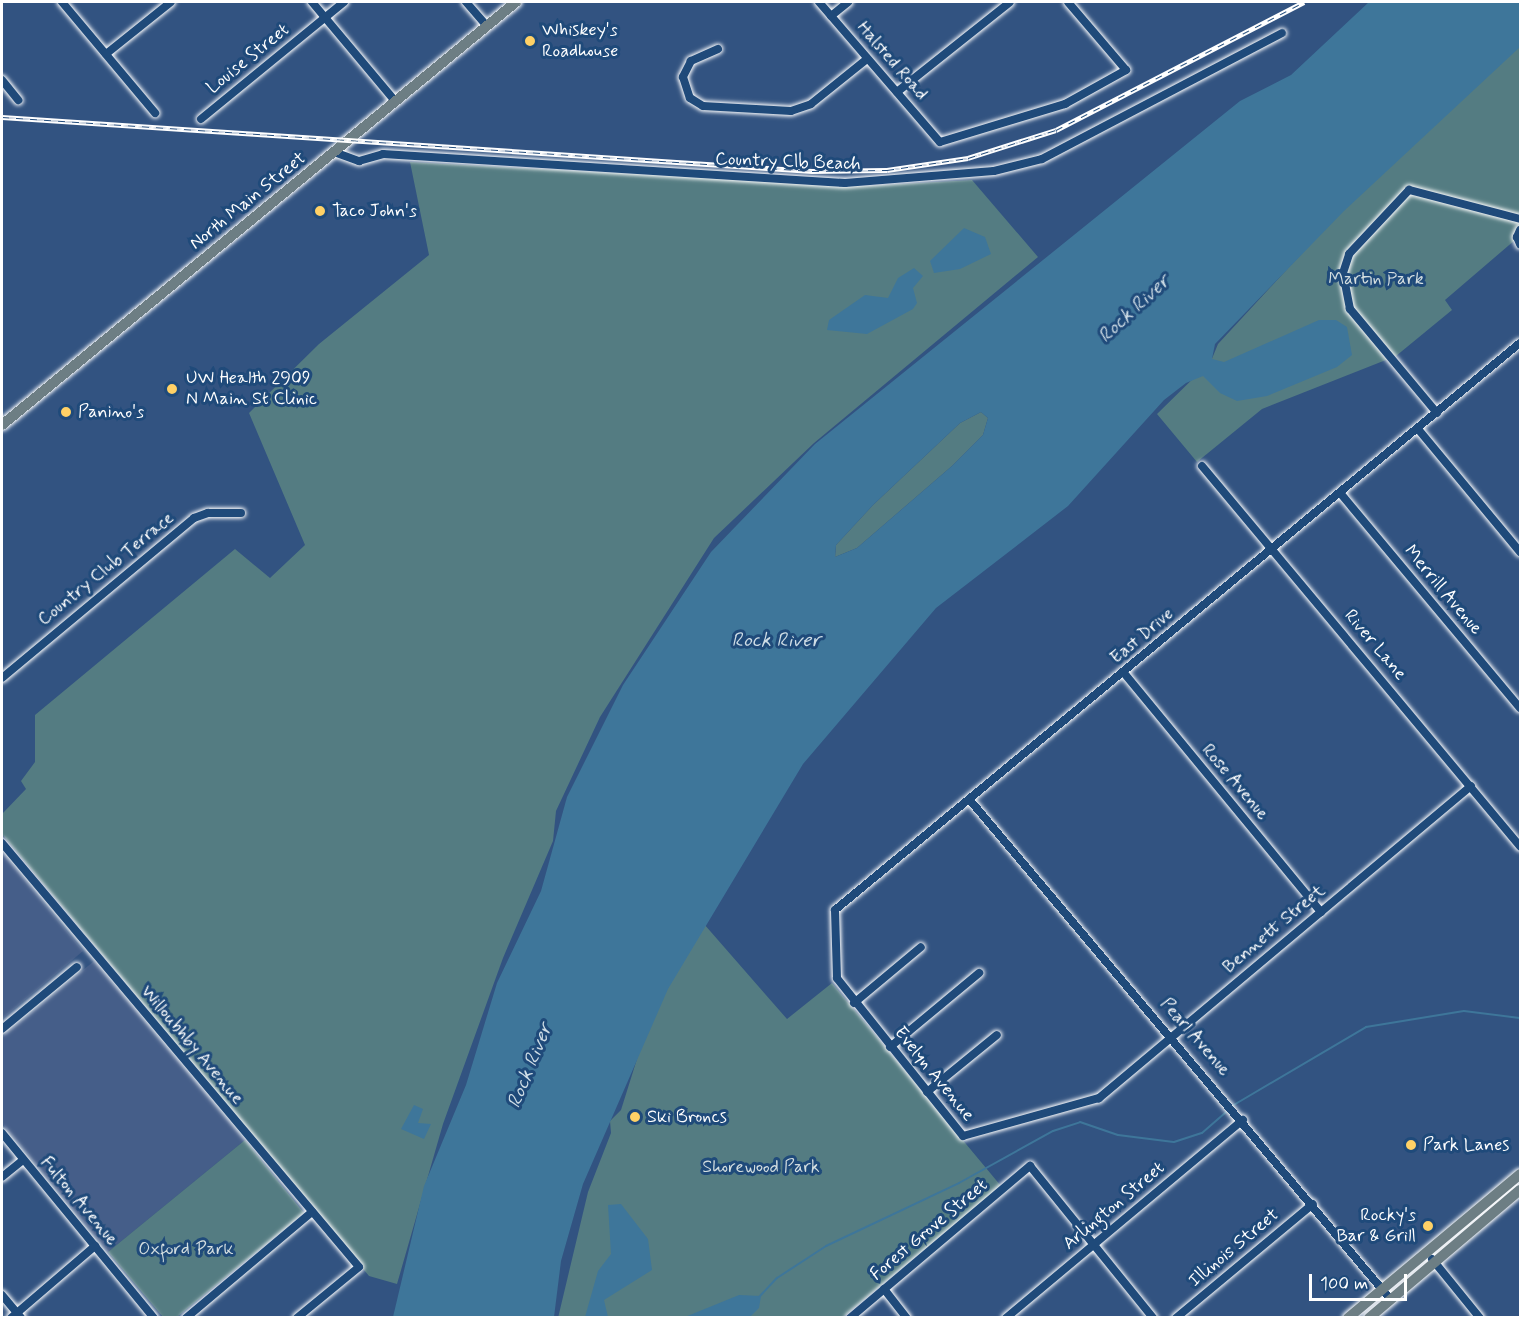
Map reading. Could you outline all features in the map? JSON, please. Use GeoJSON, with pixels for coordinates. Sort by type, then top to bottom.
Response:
{"type":"FeatureCollection","features":[{"type":"Feature","properties":{"kind":"main road","name":"North Main Street"},"geometry":{"type":"LineString","coordinates":[[2,425],[516,2]]}},
{"type":"Feature","properties":{"kind":"main road"},"geometry":{"type":"LineString","coordinates":[[1348,1317],[1521,1174]]}},
{"type":"Feature","properties":{"kind":"main road"},"geometry":{"type":"LineString","coordinates":[[1369,1317],[1521,1190]]}},
{"type":"Feature","properties":{"kind":"street"},"geometry":{"type":"LineString","coordinates":[[62,2],[155,113]]}},
{"type":"Feature","properties":{"kind":"street"},"geometry":{"type":"LineString","coordinates":[[106,54],[171,2]]}},
{"type":"Feature","properties":{"kind":"street"},"geometry":{"type":"LineString","coordinates":[[312,2],[394,101]]}},
{"type":"Feature","properties":{"kind":"street","name":"Louise Street"},"geometry":{"type":"LineString","coordinates":[[201,119],[344,2]]}},
{"type":"Feature","properties":{"kind":"street"},"geometry":{"type":"LineString","coordinates":[[466,2],[487,26]]}},
{"type":"Feature","properties":{"kind":"street","name":"Halsted Road"},"geometry":{"type":"LineString","coordinates":[[819,2],[940,142],[1065,104],[1125,70],[1068,2]]}},
{"type":"Feature","properties":{"kind":"street"},"geometry":{"type":"LineString","coordinates":[[831,16],[848,2]]}},
{"type":"Feature","properties":{"kind":"street"},"geometry":{"type":"LineString","coordinates":[[897,92],[1010,2]]}},
{"type":"Feature","properties":{"kind":"street","name":"Country Clb Beach"},"geometry":{"type":"LineString","coordinates":[[334,152],[359,161],[383,154],[845,183],[994,171],[1051,155],[1282,33]]}},
{"type":"Feature","properties":{"kind":"street"},"geometry":{"type":"LineString","coordinates":[[718,49],[691,61],[683,77],[690,98],[703,106],[791,111],[811,104],[867,59]]}},
{"type":"Feature","properties":{"kind":"street"},"geometry":{"type":"LineString","coordinates":[[2,80],[18,100]]}},
{"type":"Feature","properties":{"kind":"street"},"geometry":{"type":"LineString","coordinates":[[1437,413],[1350,309],[1342,273],[1348,254],[1409,190],[1521,219]]}},
{"type":"Feature","properties":{"kind":"street"},"geometry":{"type":"LineString","coordinates":[[1521,231],[1517,237],[1521,244]]}},
{"type":"Feature","properties":{"kind":"street","name":"East Drive"},"geometry":{"type":"LineString","coordinates":[[837,978],[835,910],[1521,343]]}},
{"type":"Feature","properties":{"kind":"street"},"geometry":{"type":"LineString","coordinates":[[1418,429],[1521,552]]}},
{"type":"Feature","properties":{"kind":"street","name":"River Lane"},"geometry":{"type":"LineString","coordinates":[[1202,466],[1521,846]]}},
{"type":"Feature","properties":{"kind":"street","name":"Merrill Avenue"},"geometry":{"type":"LineString","coordinates":[[1341,494],[1521,708]]}},
{"type":"Feature","properties":{"kind":"street","name":"Country Club Terrace"},"geometry":{"type":"LineString","coordinates":[[2,678],[194,518],[208,513],[242,513]]}},
{"type":"Feature","properties":{"kind":"street","name":"Rose Avenue"},"geometry":{"type":"LineString","coordinates":[[1124,673],[1321,912]]}},
{"type":"Feature","properties":{"kind":"street","name":"Bennett Street"},"geometry":{"type":"LineString","coordinates":[[1099,1098],[1471,786]]}},
{"type":"Feature","properties":{"kind":"street","name":"Pearl Avenue"},"geometry":{"type":"LineString","coordinates":[[969,799],[1229,1102],[1391,1300]]}},
{"type":"Feature","properties":{"kind":"street","name":"Willoubhby Avenue"},"geometry":{"type":"LineString","coordinates":[[2,843],[359,1267],[297,1317]]}},
{"type":"Feature","properties":{"kind":"street"},"geometry":{"type":"LineString","coordinates":[[854,1003],[921,947]]}},
{"type":"Feature","properties":{"kind":"street"},"geometry":{"type":"LineString","coordinates":[[2,1029],[77,967]]}},
{"type":"Feature","properties":{"kind":"street"},"geometry":{"type":"LineString","coordinates":[[890,1047],[979,973]]}},
{"type":"Feature","properties":{"kind":"street","name":"Evelyn Avenue"},"geometry":{"type":"LineString","coordinates":[[837,978],[854,1003],[963,1136],[1099,1098]]}},
{"type":"Feature","properties":{"kind":"street"},"geometry":{"type":"LineString","coordinates":[[927,1092],[997,1035]]}},
{"type":"Feature","properties":{"kind":"street","name":"Arlington Street"},"geometry":{"type":"LineString","coordinates":[[1006,1317],[1094,1245],[1241,1117]]}},
{"type":"Feature","properties":{"kind":"street","name":"Fulton Avenue"},"geometry":{"type":"LineString","coordinates":[[2,1133],[154,1317]]}},
{"type":"Feature","properties":{"kind":"street"},"geometry":{"type":"LineString","coordinates":[[2,1177],[23,1160]]}},
{"type":"Feature","properties":{"kind":"street","name":"Forest Grove Street"},"geometry":{"type":"LineString","coordinates":[[850,1317],[1030,1166],[1094,1245]]}},
{"type":"Feature","properties":{"kind":"street","name":"Illinois Street"},"geometry":{"type":"LineString","coordinates":[[1176,1317],[1313,1204]]}},
{"type":"Feature","properties":{"kind":"street"},"geometry":{"type":"LineString","coordinates":[[186,1317],[312,1212]]}},
{"type":"Feature","properties":{"kind":"street"},"geometry":{"type":"LineString","coordinates":[[1094,1245],[1153,1317]]}},
{"type":"Feature","properties":{"kind":"street"},"geometry":{"type":"LineString","coordinates":[[2,1295],[16,1316],[95,1246]]}},
{"type":"Feature","properties":{"kind":"street"},"geometry":{"type":"LineString","coordinates":[[1425,1252],[1480,1317]]}},
{"type":"Feature","properties":{"kind":"street"},"geometry":{"type":"LineString","coordinates":[[884,1289],[908,1317]]}},
{"type":"Feature","properties":{"kind":"shaded area"},"geometry":{"type":"Polygon","coordinates":[[[2,852],[83,951],[2,1019],[2,852]]]}},
{"type":"Feature","properties":{"kind":"shaded area"},"geometry":{"type":"Polygon","coordinates":[[[94,961],[245,1140],[108,1252],[2,1123],[2,1037],[94,961]]]}},
{"type":"Feature","properties":{"kind":"green space","name":"Martin Park"},"geometry":{"type":"Polygon","coordinates":[[[1520,43],[1520,227],[1515,240],[1445,300],[1452,310],[1396,356],[1262,409],[1197,462],[1157,414],[1211,361],[1218,344],[1340,212],[1520,43]]]}},
{"type":"Feature","properties":{"kind":"green space"},"geometry":{"type":"Polygon","coordinates":[[[410,162],[863,186],[972,180],[1038,257],[814,443],[714,538],[600,717],[556,811],[553,841],[503,958],[443,1124],[397,1284],[369,1276],[2,834],[2,814],[26,789],[21,781],[35,762],[35,715],[235,549],[270,578],[305,545],[249,413],[319,344],[429,255],[410,162]]]}},
{"type":"Feature","properties":{"kind":"green space"},"geometry":{"type":"Polygon","coordinates":[[[981,412],[988,418],[983,435],[952,466],[857,548],[835,557],[836,545],[873,505],[960,423],[981,412]]]}},
{"type":"Feature","properties":{"kind":"green space","name":"Shorewood Park"},"geometry":{"type":"Polygon","coordinates":[[[704,924],[787,1019],[832,983],[1001,1186],[843,1317],[558,1318],[588,1192],[611,1133],[610,1121],[621,1110],[652,1011],[704,924]]]}},
{"type":"Feature","properties":{"kind":"green space","name":"Oxford Park"},"geometry":{"type":"Polygon","coordinates":[[[245,1140],[304,1213],[177,1317],[163,1317],[108,1252],[245,1140]]]}},
{"type":"Feature","properties":{"kind":"water","name":"Rock River"},"geometry":{"type":"Polygon","coordinates":[[[1369,2],[1520,2],[1520,47],[1344,211],[1215,344],[1212,359],[1224,362],[1319,320],[1336,320],[1347,327],[1352,355],[1337,367],[1267,396],[1237,401],[1220,393],[1203,376],[1186,383],[1164,400],[1068,506],[936,608],[803,764],[668,989],[583,1184],[561,1261],[554,1317],[393,1317],[424,1186],[466,1085],[497,983],[541,891],[567,797],[623,685],[711,552],[815,444],[1240,101],[1291,75],[1369,2]],[[981,412],[960,423],[873,505],[836,545],[835,557],[857,548],[952,466],[983,435],[988,418],[981,412]]]}},
{"type":"Feature","properties":{"kind":"water"},"geometry":{"type":"Polygon","coordinates":[[[964,228],[985,237],[991,254],[960,269],[934,273],[930,261],[964,228]]]}},
{"type":"Feature","properties":{"kind":"water"},"geometry":{"type":"Polygon","coordinates":[[[914,268],[923,276],[913,288],[917,303],[913,309],[867,334],[827,330],[829,320],[865,295],[888,298],[898,278],[914,268]]]}},
{"type":"Feature","properties":{"kind":"water"},"geometry":{"type":"Polygon","coordinates":[[[414,1105],[423,1109],[418,1123],[431,1124],[424,1139],[401,1129],[414,1105]]]}},
{"type":"Feature","properties":{"kind":"water"},"geometry":{"type":"Polygon","coordinates":[[[621,1204],[648,1239],[652,1270],[604,1300],[608,1317],[585,1317],[598,1271],[611,1254],[608,1205],[621,1204]]]}},
{"type":"Feature","properties":{"kind":"water"},"geometry":{"type":"Polygon","coordinates":[[[739,1295],[761,1296],[759,1308],[750,1317],[685,1317],[739,1295]]]}},
{"type":"Feature","properties":{"kind":"waterway"},"geometry":{"type":"LineString","coordinates":[[1232,1106],[1366,1027],[1464,1011],[1520,1018]]}},
{"type":"Feature","properties":{"kind":"waterway"},"geometry":{"type":"LineString","coordinates":[[760,1296],[777,1278],[826,1246],[959,1183],[1053,1131],[1080,1122],[1118,1135],[1174,1142],[1202,1133],[1228,1110]]}},
{"type":"Feature","properties":{"kind":"railway"},"geometry":{"type":"LineString","coordinates":[[2,117],[812,171],[887,170],[968,158],[1056,130],[1304,2]]}},
{"type":"Feature","properties":{"kind":"place","name":"Whiskey's Roadhouse"},"geometry":{"type":"Point","coordinates":[530,41]}},
{"type":"Feature","properties":{"kind":"place","name":"Taco John's"},"geometry":{"type":"Point","coordinates":[320,211]}},
{"type":"Feature","properties":{"kind":"place","name":"UW Health 2909 N Main St Clinic"},"geometry":{"type":"Point","coordinates":[172,389]}},
{"type":"Feature","properties":{"kind":"place","name":"Panino's"},"geometry":{"type":"Point","coordinates":[66,412]}},
{"type":"Feature","properties":{"kind":"place","name":"Ski Broncs"},"geometry":{"type":"Point","coordinates":[635,1117]}},
{"type":"Feature","properties":{"kind":"place","name":"Park Lanes"},"geometry":{"type":"Point","coordinates":[1411,1145]}},
{"type":"Feature","properties":{"kind":"place","name":"Rocky's Bar & Grill"},"geometry":{"type":"Point","coordinates":[1428,1226]}}]}
